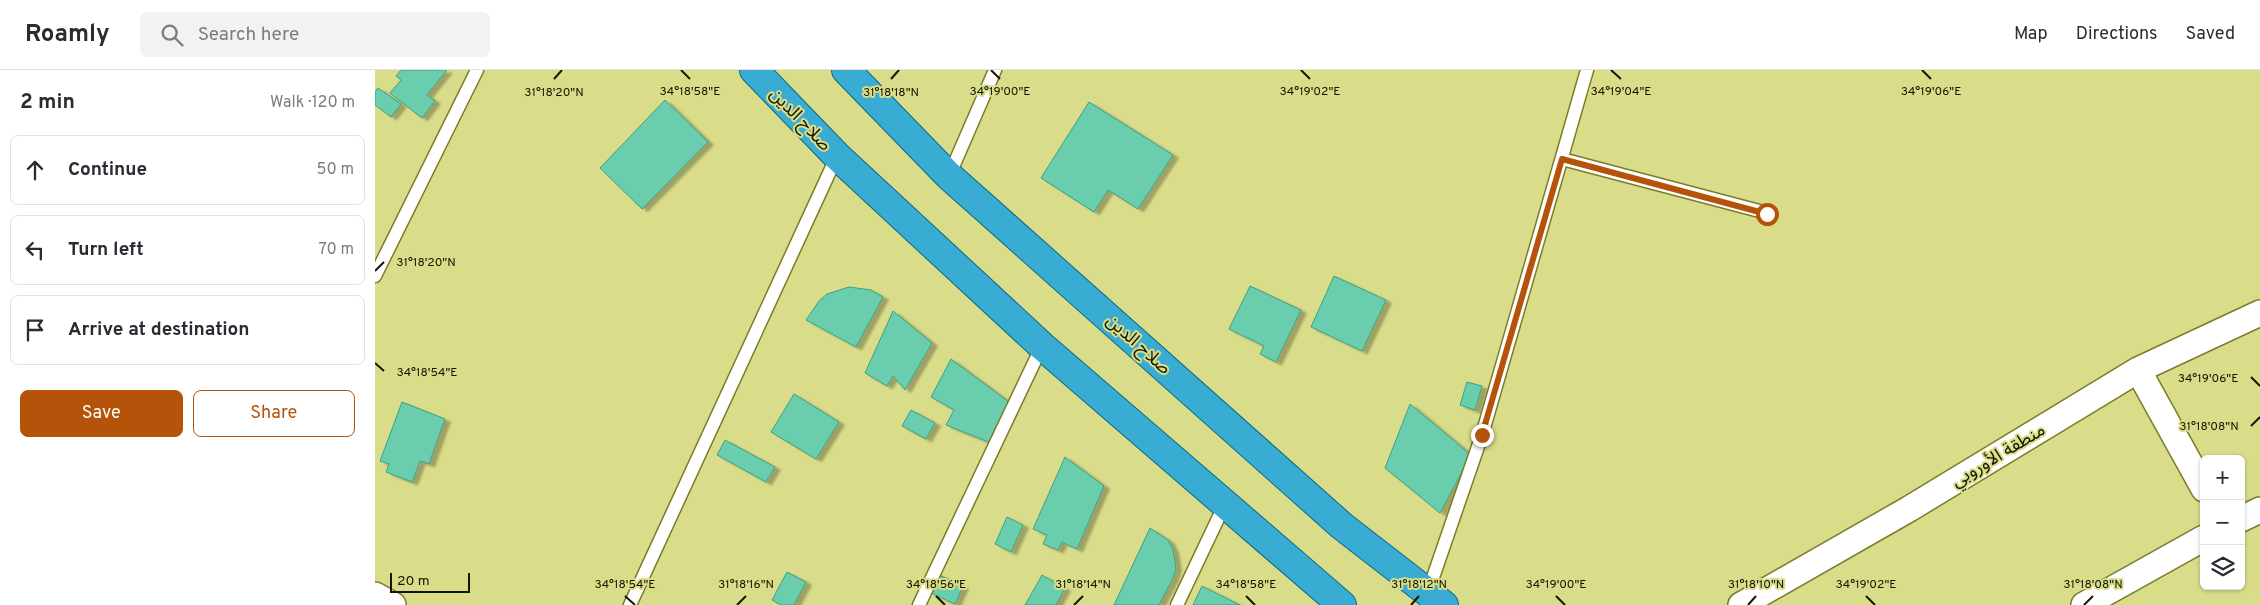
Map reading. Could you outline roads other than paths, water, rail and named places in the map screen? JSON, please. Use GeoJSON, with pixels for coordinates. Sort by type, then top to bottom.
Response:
{"type":"FeatureCollection","features":[{"type":"Feature","properties":{"kind":"highway","name":"صلاح الدين"},"geometry":{"type":"LineString","coordinates":[[754,70],[837,156],[1043,346],[1342,605]]}},
{"type":"Feature","properties":{"kind":"highway","name":"صلاح الدين"},"geometry":{"type":"LineString","coordinates":[[846,70],[949,176],[1342,526],[1436,598]]}},
{"type":"Feature","properties":{"kind":"street","name":"منطقة الأوروبي"},"geometry":{"type":"LineString","coordinates":[[1741,605],[1909,509],[2138,370],[2260,313]]}},
{"type":"Feature","properties":{"kind":"street"},"geometry":{"type":"LineString","coordinates":[[2138,370],[2200,482]]}},
{"type":"Feature","properties":{"kind":"street"},"geometry":{"type":"LineString","coordinates":[[2245,517],[2260,510]]}},
{"type":"Feature","properties":{"kind":"street"},"geometry":{"type":"LineString","coordinates":[[2084,605],[2200,540]]}},
{"type":"Feature","properties":{"kind":"street"},"geometry":{"type":"LineString","coordinates":[[375,595],[393,605]]}},
{"type":"Feature","properties":{"kind":"lane"},"geometry":{"type":"LineString","coordinates":[[375,276],[477,70]]}},
{"type":"Feature","properties":{"kind":"lane"},"geometry":{"type":"LineString","coordinates":[[949,176],[995,70]]}},
{"type":"Feature","properties":{"kind":"lane"},"geometry":{"type":"LineString","coordinates":[[1436,598],[1587,70]]}},
{"type":"Feature","properties":{"kind":"lane"},"geometry":{"type":"LineString","coordinates":[[630,605],[837,156]]}},
{"type":"Feature","properties":{"kind":"lane"},"geometry":{"type":"LineString","coordinates":[[1562,159],[1767,214]]}},
{"type":"Feature","properties":{"kind":"lane"},"geometry":{"type":"LineString","coordinates":[[919,605],[1043,346]]}},
{"type":"Feature","properties":{"kind":"lane"},"geometry":{"type":"LineString","coordinates":[[1177,605],[1225,504]]}}]}
